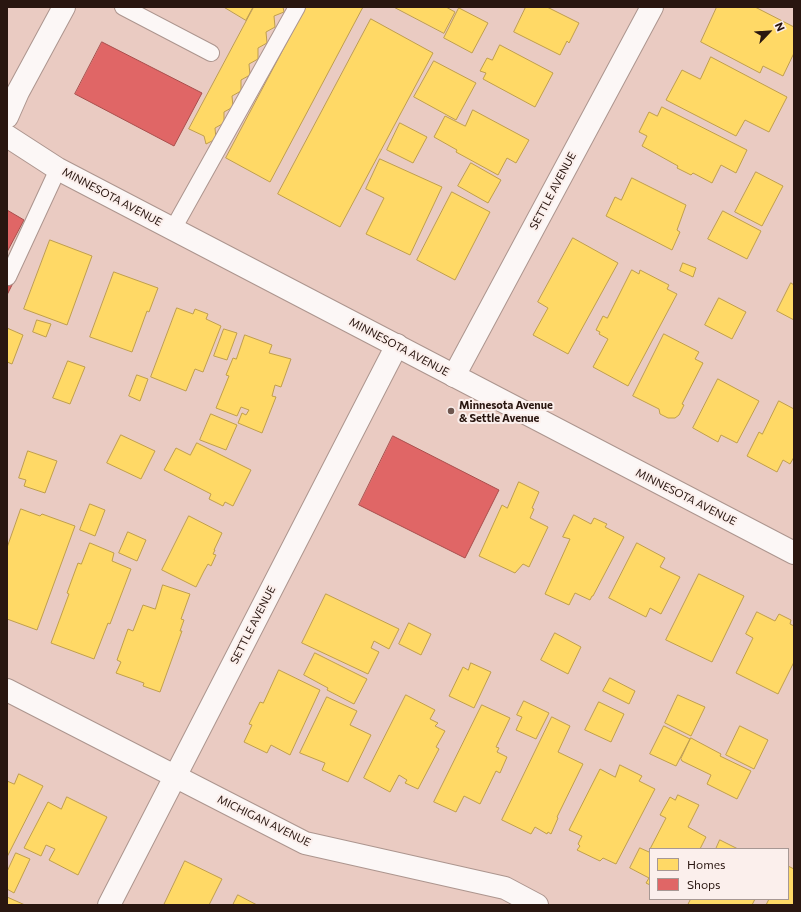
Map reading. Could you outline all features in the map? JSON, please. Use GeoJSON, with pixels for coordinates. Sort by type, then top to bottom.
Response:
{"type":"FeatureCollection","features":[{"type":"Feature","properties":{"kind":"street"},"geometry":{"type":"LineString","coordinates":[[7,117],[18,92],[64,7]]}},
{"type":"Feature","properties":{"kind":"street","name":"SETTLE AVENUE"},"geometry":{"type":"LineString","coordinates":[[454,376],[652,7]]}},
{"type":"Feature","properties":{"kind":"street","name":"MINNESOTA AVENUE"},"geometry":{"type":"LineString","coordinates":[[7,136],[58,169],[794,553]]}},
{"type":"Feature","properties":{"kind":"street","name":"SETTLE AVENUE"},"geometry":{"type":"LineString","coordinates":[[109,905],[397,345]]}},
{"type":"Feature","properties":{"kind":"street","name":"MICHIGAN AVENUE"},"geometry":{"type":"LineString","coordinates":[[7,690],[305,843],[505,888],[537,905]]}},
{"type":"Feature","properties":{"kind":"lane"},"geometry":{"type":"LineString","coordinates":[[123,7],[211,53]]}},
{"type":"Feature","properties":{"kind":"lane"},"geometry":{"type":"LineString","coordinates":[[173,229],[297,7]]}},
{"type":"Feature","properties":{"kind":"lane"},"geometry":{"type":"LineString","coordinates":[[8,278],[58,169]]}},
{"type":"Feature","properties":{"kind":"building: Homes"},"geometry":{"type":"Polygon","coordinates":[[[224,7],[253,7],[246,20],[224,7]]]}},
{"type":"Feature","properties":{"kind":"building: Homes"},"geometry":{"type":"Polygon","coordinates":[[[254,7],[283,7],[284,12],[274,16],[275,27],[266,32],[267,43],[258,48],[258,59],[249,64],[250,75],[241,80],[241,91],[232,96],[233,107],[224,112],[224,123],[215,128],[216,139],[206,144],[204,136],[189,129],[254,7]]]}},
{"type":"Feature","properties":{"kind":"building: Homes"},"geometry":{"type":"Polygon","coordinates":[[[306,7],[363,7],[270,182],[226,158],[306,7]]]}},
{"type":"Feature","properties":{"kind":"building: Homes"},"geometry":{"type":"Polygon","coordinates":[[[394,7],[446,7],[455,12],[444,33],[394,7]]]}},
{"type":"Feature","properties":{"kind":"building: Homes"},"geometry":{"type":"Polygon","coordinates":[[[526,7],[547,7],[579,23],[569,43],[567,41],[560,55],[514,32],[526,7]]]}},
{"type":"Feature","properties":{"kind":"building: Homes"},"geometry":{"type":"Polygon","coordinates":[[[717,7],[755,7],[794,27],[794,53],[783,76],[763,66],[760,73],[701,42],[717,7]]]}},
{"type":"Feature","properties":{"kind":"building: Homes"},"geometry":{"type":"Polygon","coordinates":[[[459,8],[488,23],[472,53],[444,38],[459,8]]]}},
{"type":"Feature","properties":{"kind":"building: Homes"},"geometry":{"type":"Polygon","coordinates":[[[371,19],[433,53],[340,227],[278,194],[371,19]]]}},
{"type":"Feature","properties":{"kind":"building: Homes"},"geometry":{"type":"Polygon","coordinates":[[[500,45],[553,73],[535,107],[483,79],[486,73],[480,71],[487,58],[492,60],[500,45]]]}},
{"type":"Feature","properties":{"kind":"building: Homes"},"geometry":{"type":"Polygon","coordinates":[[[711,57],[787,97],[769,132],[745,120],[736,136],[666,100],[682,70],[700,79],[711,57]]]}},
{"type":"Feature","properties":{"kind":"building: Homes"},"geometry":{"type":"Polygon","coordinates":[[[434,61],[476,83],[456,120],[414,97],[434,61]]]}},
{"type":"Feature","properties":{"kind":"building: Homes"},"geometry":{"type":"Polygon","coordinates":[[[662,107],[747,150],[736,173],[721,165],[712,183],[693,173],[691,175],[677,168],[678,166],[642,146],[647,136],[639,132],[649,112],[657,116],[662,107]]]}},
{"type":"Feature","properties":{"kind":"building: Homes"},"geometry":{"type":"Polygon","coordinates":[[[473,110],[529,140],[516,163],[507,158],[498,175],[456,152],[457,150],[434,137],[445,116],[465,126],[473,110]]]}},
{"type":"Feature","properties":{"kind":"building: Homes"},"geometry":{"type":"Polygon","coordinates":[[[400,123],[427,137],[413,163],[387,150],[400,123]]]}},
{"type":"Feature","properties":{"kind":"building: Homes"},"geometry":{"type":"Polygon","coordinates":[[[380,159],[442,187],[410,255],[366,234],[384,198],[366,189],[380,159]]]}},
{"type":"Feature","properties":{"kind":"building: Homes"},"geometry":{"type":"Polygon","coordinates":[[[471,163],[501,180],[488,203],[458,186],[471,163]]]}},
{"type":"Feature","properties":{"kind":"building: Homes"},"geometry":{"type":"Polygon","coordinates":[[[756,172],[783,186],[762,226],[735,212],[756,172]]]}},
{"type":"Feature","properties":{"kind":"building: Homes"},"geometry":{"type":"Polygon","coordinates":[[[632,178],[686,205],[677,230],[680,232],[672,250],[606,216],[615,197],[621,200],[632,178]]]}},
{"type":"Feature","properties":{"kind":"building: Homes"},"geometry":{"type":"Polygon","coordinates":[[[452,192],[490,212],[455,280],[417,260],[452,192]]]}},
{"type":"Feature","properties":{"kind":"building: Homes"},"geometry":{"type":"Polygon","coordinates":[[[723,211],[761,231],[747,259],[708,239],[723,211]]]}},
{"type":"Feature","properties":{"kind":"building: Homes"},"geometry":{"type":"Polygon","coordinates":[[[573,238],[618,263],[568,354],[533,335],[548,308],[538,302],[573,238]]]}},
{"type":"Feature","properties":{"kind":"building: Homes"},"geometry":{"type":"Polygon","coordinates":[[[50,240],[92,256],[67,325],[24,309],[50,240]]]}},
{"type":"Feature","properties":{"kind":"building: Homes"},"geometry":{"type":"Polygon","coordinates":[[[683,263],[696,268],[693,277],[680,271],[683,263]]]}},
{"type":"Feature","properties":{"kind":"building: Homes"},"geometry":{"type":"Polygon","coordinates":[[[632,270],[639,274],[640,270],[669,285],[667,289],[677,294],[628,386],[593,367],[608,339],[599,334],[600,332],[596,330],[603,316],[607,318],[632,270]]]}},
{"type":"Feature","properties":{"kind":"building: Homes"},"geometry":{"type":"Polygon","coordinates":[[[114,272],[158,288],[149,312],[147,311],[132,352],[90,337],[114,272]]]}},
{"type":"Feature","properties":{"kind":"building: Homes"},"geometry":{"type":"Polygon","coordinates":[[[791,283],[794,285],[794,320],[777,311],[791,283]]]}},
{"type":"Feature","properties":{"kind":"building: Homes"},"geometry":{"type":"Polygon","coordinates":[[[719,298],[746,312],[732,339],[705,325],[719,298]]]}},
{"type":"Feature","properties":{"kind":"building: Homes"},"geometry":{"type":"Polygon","coordinates":[[[177,308],[193,314],[195,309],[208,314],[206,319],[221,326],[203,372],[195,369],[186,391],[151,377],[177,308]]]}},
{"type":"Feature","properties":{"kind":"building: Homes"},"geometry":{"type":"Polygon","coordinates":[[[37,320],[51,324],[46,337],[33,332],[37,320]]]}},
{"type":"Feature","properties":{"kind":"building: Homes"},"geometry":{"type":"Polygon","coordinates":[[[7,328],[23,335],[12,364],[7,362],[7,328]]]}},
{"type":"Feature","properties":{"kind":"building: Homes"},"geometry":{"type":"Polygon","coordinates":[[[224,329],[237,333],[227,360],[214,356],[224,329]]]}},
{"type":"Feature","properties":{"kind":"building: Homes"},"geometry":{"type":"Polygon","coordinates":[[[664,334],[699,352],[695,359],[703,363],[682,404],[684,405],[679,415],[675,418],[668,418],[660,414],[659,409],[633,396],[664,334]]]}},
{"type":"Feature","properties":{"kind":"building: Homes"},"geometry":{"type":"Polygon","coordinates":[[[245,335],[272,345],[269,353],[291,359],[281,387],[275,385],[272,396],[276,397],[262,433],[238,423],[242,413],[246,415],[249,410],[241,407],[237,416],[216,408],[229,376],[226,375],[233,358],[236,359],[245,335]]]}},
{"type":"Feature","properties":{"kind":"building: Homes"},"geometry":{"type":"Polygon","coordinates":[[[68,361],[85,367],[70,404],[53,398],[68,361]]]}},
{"type":"Feature","properties":{"kind":"building: Homes"},"geometry":{"type":"Polygon","coordinates":[[[137,375],[148,379],[140,401],[129,396],[137,375]]]}},
{"type":"Feature","properties":{"kind":"building: Homes"},"geometry":{"type":"Polygon","coordinates":[[[718,379],[759,401],[737,443],[721,435],[718,442],[693,428],[718,379]]]}},
{"type":"Feature","properties":{"kind":"building: Homes"},"geometry":{"type":"Polygon","coordinates":[[[779,401],[794,409],[794,457],[790,464],[783,460],[777,472],[747,456],[759,432],[762,434],[779,401]]]}},
{"type":"Feature","properties":{"kind":"building: Homes"},"geometry":{"type":"Polygon","coordinates":[[[211,414],[237,425],[226,450],[200,440],[211,414]]]}},
{"type":"Feature","properties":{"kind":"building: Homes"},"geometry":{"type":"Polygon","coordinates":[[[121,435],[155,451],[141,479],[107,463],[121,435]]]}},
{"type":"Feature","properties":{"kind":"building: Homes"},"geometry":{"type":"Polygon","coordinates":[[[197,443],[251,470],[233,506],[225,502],[223,506],[209,499],[211,494],[164,470],[176,448],[190,455],[197,443]]]}},
{"type":"Feature","properties":{"kind":"building: Homes"},"geometry":{"type":"Polygon","coordinates":[[[28,451],[57,461],[45,493],[24,486],[26,480],[19,478],[28,451]]]}},
{"type":"Feature","properties":{"kind":"building: Homes"},"geometry":{"type":"Polygon","coordinates":[[[519,482],[539,492],[532,508],[534,509],[530,518],[548,527],[529,567],[523,564],[515,573],[479,556],[502,505],[507,508],[519,482]]]}},
{"type":"Feature","properties":{"kind":"building: Homes"},"geometry":{"type":"Polygon","coordinates":[[[90,504],[105,510],[95,536],[80,530],[90,504]]]}},
{"type":"Feature","properties":{"kind":"building: Homes"},"geometry":{"type":"Polygon","coordinates":[[[21,509],[40,516],[42,514],[75,526],[37,630],[7,619],[7,548],[21,509]]]}},
{"type":"Feature","properties":{"kind":"building: Homes"},"geometry":{"type":"Polygon","coordinates":[[[574,515],[591,524],[594,518],[607,524],[605,527],[624,537],[590,600],[575,593],[569,605],[545,594],[570,539],[563,537],[574,515]]]}},
{"type":"Feature","properties":{"kind":"building: Homes"},"geometry":{"type":"Polygon","coordinates":[[[189,516],[222,533],[214,550],[213,554],[216,555],[211,566],[208,564],[196,587],[162,570],[189,516]]]}},
{"type":"Feature","properties":{"kind":"building: Homes"},"geometry":{"type":"Polygon","coordinates":[[[128,532],[146,540],[137,561],[119,553],[128,532]]]}},
{"type":"Feature","properties":{"kind":"building: Homes"},"geometry":{"type":"Polygon","coordinates":[[[90,543],[114,553],[112,561],[131,569],[110,624],[108,623],[94,659],[51,643],[69,594],[67,593],[78,563],[81,564],[90,543]]]}},
{"type":"Feature","properties":{"kind":"building: Homes"},"geometry":{"type":"Polygon","coordinates":[[[637,543],[665,558],[660,567],[680,577],[661,614],[650,608],[646,617],[609,598],[637,543]]]}},
{"type":"Feature","properties":{"kind":"building: Homes"},"geometry":{"type":"Polygon","coordinates":[[[699,574],[744,596],[712,662],[666,640],[699,574]]]}},
{"type":"Feature","properties":{"kind":"building: Homes"},"geometry":{"type":"Polygon","coordinates":[[[163,585],[190,594],[181,619],[184,620],[180,631],[182,631],[160,692],[143,686],[144,683],[116,673],[121,662],[117,660],[128,629],[133,631],[143,605],[155,609],[163,585]]]}},
{"type":"Feature","properties":{"kind":"building: Homes"},"geometry":{"type":"Polygon","coordinates":[[[326,594],[399,629],[389,649],[374,641],[371,648],[379,652],[368,674],[302,643],[326,594]]]}},
{"type":"Feature","properties":{"kind":"building: Homes"},"geometry":{"type":"Polygon","coordinates":[[[757,612],[775,621],[779,614],[791,620],[790,624],[794,626],[794,662],[778,694],[736,673],[753,638],[746,634],[757,612]]]}},
{"type":"Feature","properties":{"kind":"building: Homes"},"geometry":{"type":"Polygon","coordinates":[[[409,623],[431,634],[421,655],[399,644],[409,623]]]}},
{"type":"Feature","properties":{"kind":"building: Homes"},"geometry":{"type":"Polygon","coordinates":[[[555,633],[581,647],[568,674],[541,660],[555,633]]]}},
{"type":"Feature","properties":{"kind":"building: Homes"},"geometry":{"type":"Polygon","coordinates":[[[315,653],[367,679],[354,704],[327,690],[328,688],[304,675],[315,653]]]}},
{"type":"Feature","properties":{"kind":"building: Homes"},"geometry":{"type":"Polygon","coordinates":[[[471,663],[491,672],[474,708],[449,696],[463,667],[468,670],[471,663]]]}},
{"type":"Feature","properties":{"kind":"building: Homes"},"geometry":{"type":"Polygon","coordinates":[[[279,670],[320,690],[290,755],[271,745],[267,753],[244,742],[252,725],[249,724],[260,702],[263,703],[279,670]]]}},
{"type":"Feature","properties":{"kind":"building: Homes"},"geometry":{"type":"Polygon","coordinates":[[[610,678],[635,691],[629,704],[603,691],[610,678]]]}},
{"type":"Feature","properties":{"kind":"building: Homes"},"geometry":{"type":"Polygon","coordinates":[[[406,695],[435,710],[430,719],[438,723],[435,726],[445,731],[436,747],[439,749],[418,789],[405,783],[407,780],[399,775],[390,792],[364,778],[406,695]]]}},
{"type":"Feature","properties":{"kind":"building: Homes"},"geometry":{"type":"Polygon","coordinates":[[[678,695],[705,707],[691,736],[665,723],[678,695]]]}},
{"type":"Feature","properties":{"kind":"building: Homes"},"geometry":{"type":"Polygon","coordinates":[[[327,697],[357,711],[350,725],[371,735],[348,782],[322,770],[325,763],[300,753],[327,697]]]}},
{"type":"Feature","properties":{"kind":"building: Homes"},"geometry":{"type":"Polygon","coordinates":[[[524,701],[549,713],[536,739],[516,730],[522,717],[517,715],[524,701]]]}},
{"type":"Feature","properties":{"kind":"building: Homes"},"geometry":{"type":"Polygon","coordinates":[[[599,702],[624,714],[611,742],[585,730],[599,702]]]}},
{"type":"Feature","properties":{"kind":"building: Homes"},"geometry":{"type":"Polygon","coordinates":[[[482,705],[510,718],[496,747],[499,748],[497,752],[507,757],[500,773],[496,771],[480,804],[464,796],[456,812],[434,802],[482,705]]]}},
{"type":"Feature","properties":{"kind":"building: Homes"},"geometry":{"type":"Polygon","coordinates":[[[552,717],[570,726],[558,752],[583,764],[557,817],[558,818],[551,834],[548,832],[547,834],[535,827],[531,834],[502,820],[552,717]]]}},
{"type":"Feature","properties":{"kind":"building: Homes"},"geometry":{"type":"Polygon","coordinates":[[[664,726],[690,739],[676,766],[650,754],[664,726]]]}},
{"type":"Feature","properties":{"kind":"building: Homes"},"geometry":{"type":"Polygon","coordinates":[[[740,726],[768,740],[754,769],[726,755],[740,726]]]}},
{"type":"Feature","properties":{"kind":"building: Homes"},"geometry":{"type":"Polygon","coordinates":[[[691,738],[721,754],[720,756],[751,771],[737,799],[707,784],[711,775],[682,761],[681,759],[691,738]]]}},
{"type":"Feature","properties":{"kind":"building: Homes"},"geometry":{"type":"Polygon","coordinates":[[[620,765],[642,776],[639,781],[655,789],[616,864],[603,858],[600,861],[577,850],[580,846],[578,844],[582,836],[569,830],[600,769],[615,777],[620,765]]]}},
{"type":"Feature","properties":{"kind":"building: Homes"},"geometry":{"type":"Polygon","coordinates":[[[19,774],[43,786],[7,857],[7,781],[14,784],[19,774]]]}},
{"type":"Feature","properties":{"kind":"building: Homes"},"geometry":{"type":"Polygon","coordinates":[[[678,795],[699,805],[688,827],[706,837],[700,848],[651,848],[666,818],[660,815],[670,797],[675,800],[678,795]]]}},
{"type":"Feature","properties":{"kind":"building: Homes"},"geometry":{"type":"Polygon","coordinates":[[[67,797],[107,817],[78,875],[49,860],[55,849],[46,845],[41,856],[24,848],[48,802],[61,809],[67,797]]]}},
{"type":"Feature","properties":{"kind":"building: Homes"},"geometry":{"type":"Polygon","coordinates":[[[720,840],[736,848],[716,848],[720,840]]]}},
{"type":"Feature","properties":{"kind":"building: Homes"},"geometry":{"type":"Polygon","coordinates":[[[640,848],[649,852],[649,878],[630,868],[640,848]]]}},
{"type":"Feature","properties":{"kind":"building: Homes"},"geometry":{"type":"Polygon","coordinates":[[[16,853],[30,859],[14,893],[7,889],[7,872],[16,853]]]}},
{"type":"Feature","properties":{"kind":"building: Homes"},"geometry":{"type":"Polygon","coordinates":[[[185,861],[222,879],[209,905],[164,905],[185,861]]]}},
{"type":"Feature","properties":{"kind":"building: Homes"},"geometry":{"type":"Polygon","coordinates":[[[789,866],[794,869],[794,905],[766,905],[768,900],[789,900],[789,866]]]}},
{"type":"Feature","properties":{"kind":"building: Homes"},"geometry":{"type":"Polygon","coordinates":[[[238,895],[257,905],[233,905],[238,895]]]}},
{"type":"Feature","properties":{"kind":"building: Homes"},"geometry":{"type":"Polygon","coordinates":[[[7,897],[25,905],[7,905],[7,897]]]}},
{"type":"Feature","properties":{"kind":"building: Homes"},"geometry":{"type":"Polygon","coordinates":[[[690,900],[754,900],[752,905],[688,905],[690,900]]]}},
{"type":"Feature","properties":{"kind":"building: Shops"},"geometry":{"type":"Polygon","coordinates":[[[102,42],[202,93],[174,146],[75,94],[102,42]]]}},
{"type":"Feature","properties":{"kind":"building: Shops"},"geometry":{"type":"Polygon","coordinates":[[[7,210],[24,220],[7,252],[7,210]]]}},
{"type":"Feature","properties":{"kind":"building: Shops"},"geometry":{"type":"Polygon","coordinates":[[[7,277],[14,281],[7,295],[7,277]]]}},
{"type":"Feature","properties":{"kind":"building: Shops"},"geometry":{"type":"Polygon","coordinates":[[[393,436],[499,490],[465,558],[359,505],[393,436]]]}},
{"type":"Feature","properties":{"kind":"place","name":"Minnesota Avenue & Settle Avenue"},"geometry":{"type":"Point","coordinates":[451,411]}}]}
